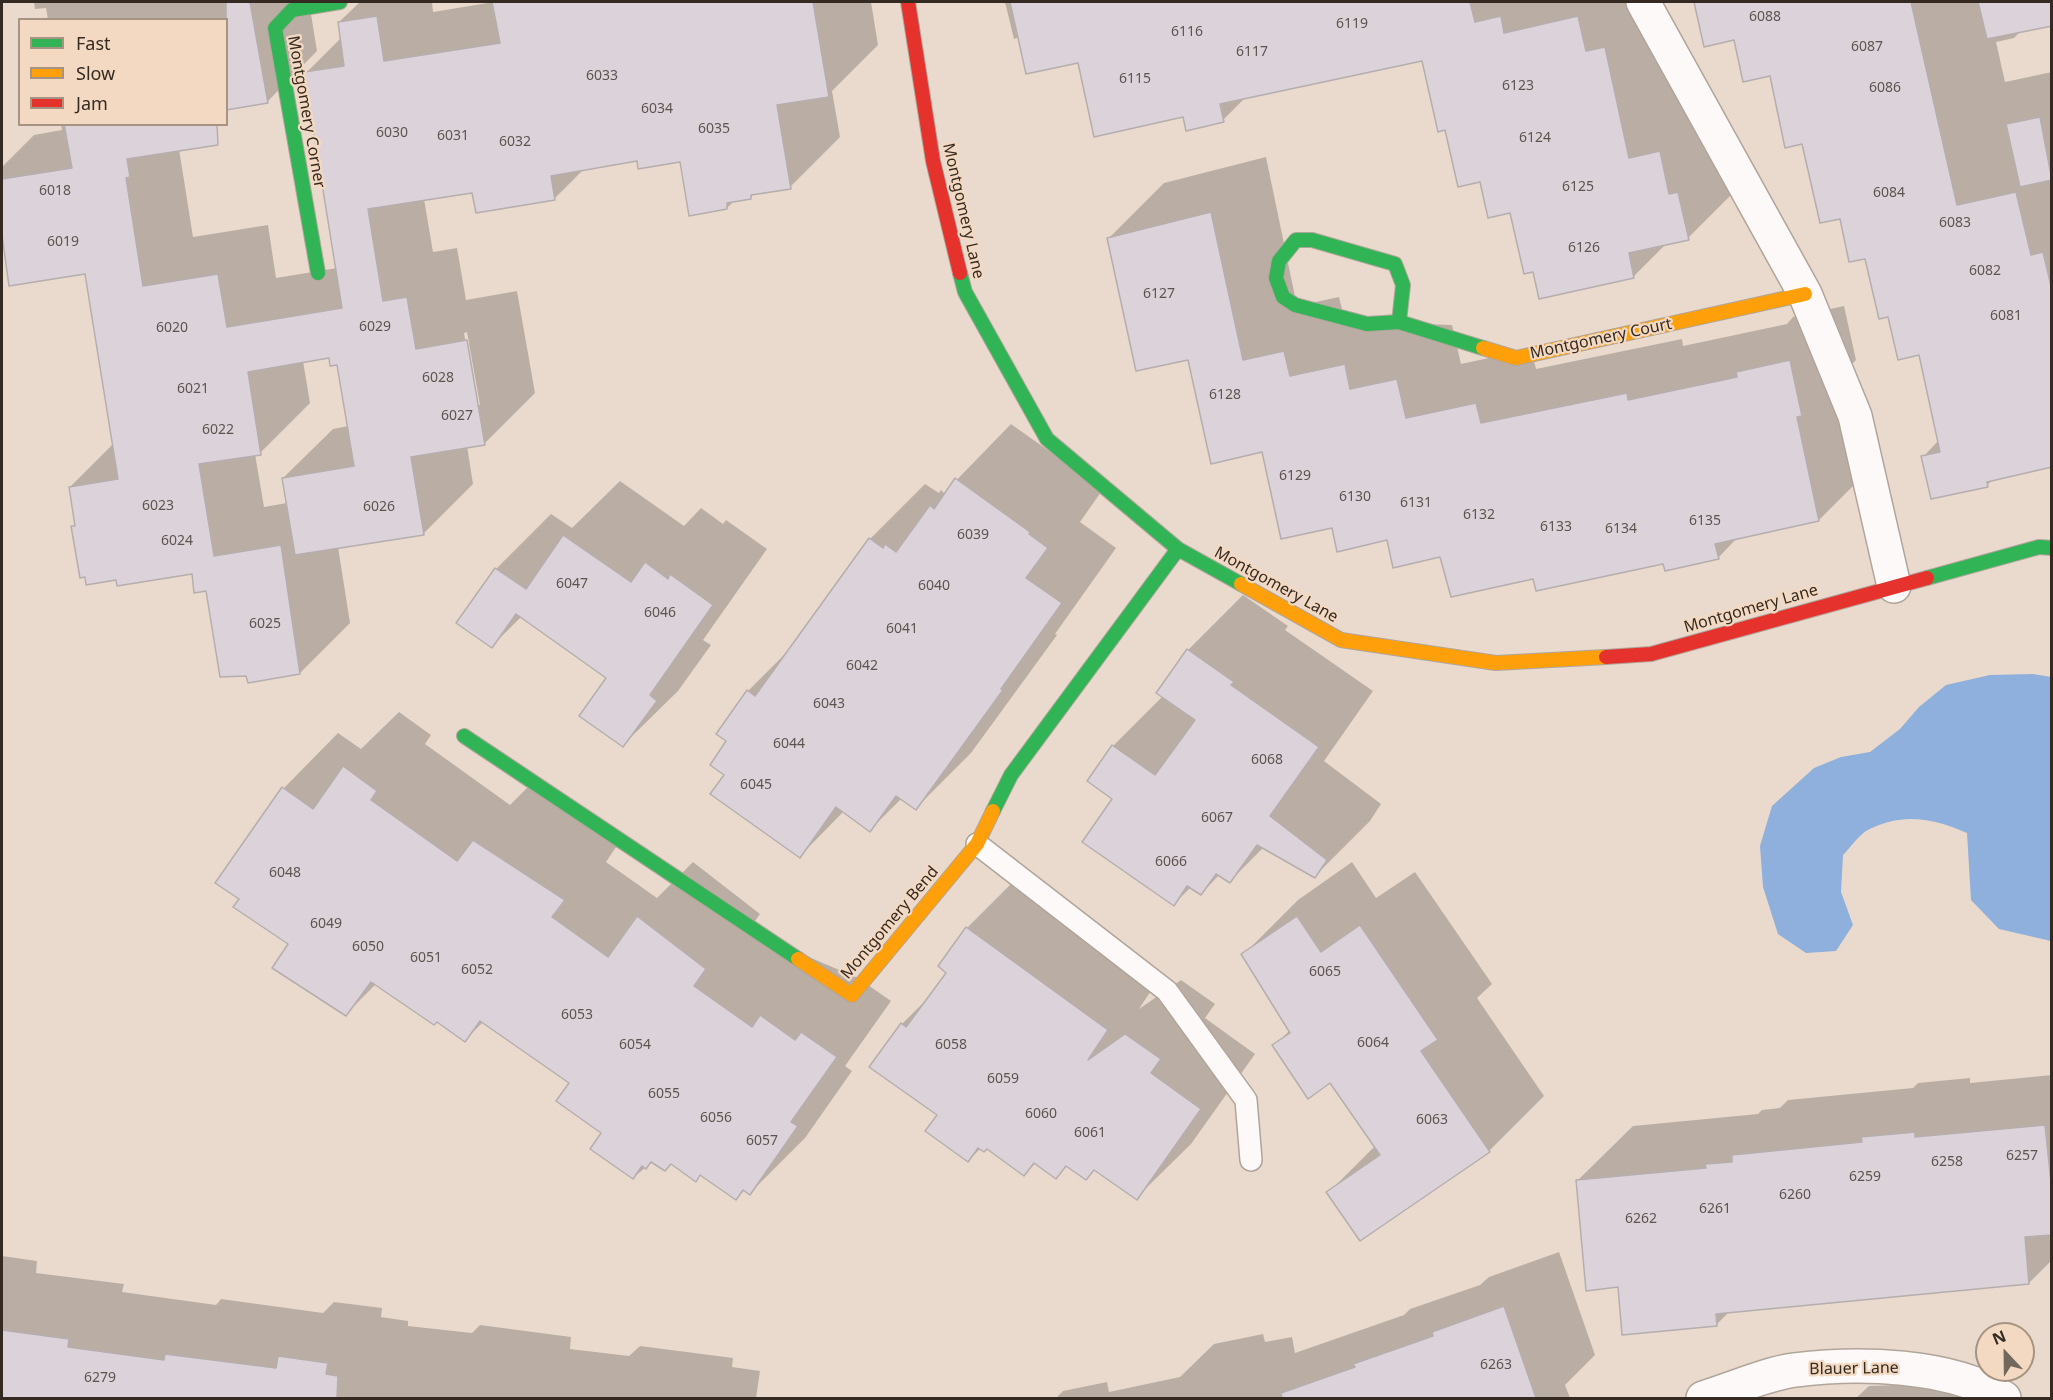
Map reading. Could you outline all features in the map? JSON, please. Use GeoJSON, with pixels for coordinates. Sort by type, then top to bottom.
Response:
{"type":"FeatureCollection","features":[{"type":"Feature","properties":{"kind":"street","name":"Montgomery Corner"},"geometry":{"type":"LineString","coordinates":[[318,273],[275,28],[292,10],[340,2]]}},
{"type":"Feature","properties":{"kind":"street","name":"Montgomery Lane"},"geometry":{"type":"LineString","coordinates":[[908,2],[933,161],[964,292],[1047,440],[1178,549],[1341,640],[1496,663],[1651,654],[2039,547],[2052,548]]}},
{"type":"Feature","properties":{"kind":"street"},"geometry":{"type":"LineString","coordinates":[[1643,2],[1805,294],[1855,416],[1894,586]]}},
{"type":"Feature","properties":{"kind":"street","name":"Montgomery Court"},"geometry":{"type":"LineString","coordinates":[[1399,322],[1404,278],[1395,264],[1312,240],[1296,240],[1279,261],[1276,278],[1278,288],[1283,297],[1295,305],[1367,324],[1399,322],[1516,358],[1805,294]]}},
{"type":"Feature","properties":{"kind":"street","name":"Montgomery Bend"},"geometry":{"type":"LineString","coordinates":[[464,736],[852,995],[977,844],[1011,775],[1178,549]]}},
{"type":"Feature","properties":{"kind":"street","name":"Blauer Lane"},"geometry":{"type":"LineString","coordinates":[[1703,1398],[1793,1370],[1898,1366],[1983,1385],[2004,1398]]}},
{"type":"Feature","properties":{"kind":"lane"},"geometry":{"type":"LineString","coordinates":[[977,844],[1167,991],[1246,1100],[1251,1161]]}},
{"type":"Feature","properties":{"kind":"water"},"geometry":{"type":"Polygon","coordinates":[[[2033,674],[2051,677],[2051,941],[1999,929],[1971,900],[1967,833],[1942,824],[1917,819],[1892,821],[1866,831],[1843,855],[1841,892],[1853,925],[1836,951],[1806,953],[1778,934],[1763,887],[1760,846],[1772,806],[1814,768],[1841,757],[1870,752],[1900,729],[1919,707],[1946,685],[1990,675],[2033,674]]]}},
{"type":"Feature","properties":{"kind":"building"},"geometry":{"type":"Polygon","coordinates":[[[226,2],[250,2],[268,103],[228,110],[228,18],[226,18],[226,2]]]}},
{"type":"Feature","properties":{"kind":"building"},"geometry":{"type":"Polygon","coordinates":[[[492,2],[813,2],[829,97],[777,105],[791,189],[751,195],[751,199],[727,203],[727,209],[689,216],[680,162],[638,169],[637,161],[551,176],[555,200],[476,213],[472,193],[368,209],[383,301],[407,297],[416,349],[467,340],[485,445],[411,457],[424,535],[295,555],[282,478],[354,466],[337,365],[330,366],[329,358],[248,372],[261,455],[199,464],[214,556],[281,545],[300,674],[248,683],[246,676],[220,677],[206,591],[194,593],[192,574],[117,586],[116,580],[86,585],[85,577],[80,578],[71,526],[75,526],[69,487],[118,479],[85,274],[9,286],[2,235],[2,179],[72,168],[64,126],[217,126],[218,145],[127,159],[130,177],[126,178],[143,286],[218,274],[227,327],[342,308],[304,72],[344,66],[338,22],[377,16],[384,61],[500,43],[492,2]]]}},
{"type":"Feature","properties":{"kind":"building"},"geometry":{"type":"Polygon","coordinates":[[[1010,2],[1470,2],[1475,22],[1501,16],[1504,33],[1578,16],[1586,51],[1605,47],[1629,158],[1660,151],[1669,194],[1678,192],[1689,240],[1629,253],[1634,278],[1539,299],[1533,272],[1524,274],[1510,213],[1488,218],[1480,182],[1458,187],[1445,130],[1438,132],[1422,61],[1220,104],[1224,122],[1186,131],[1183,117],[1094,137],[1078,63],[1026,74],[1010,2]]]}},
{"type":"Feature","properties":{"kind":"building"},"geometry":{"type":"Polygon","coordinates":[[[1694,2],[1911,2],[1957,205],[2016,192],[2031,255],[2043,252],[2052,290],[2052,467],[1987,482],[1988,487],[1931,499],[1921,456],[1940,452],[1919,355],[1898,360],[1888,317],[1879,319],[1865,259],[1849,262],[1840,219],[1820,223],[1802,144],[1785,148],[1770,76],[1743,82],[1734,40],[1704,47],[1694,2]]]}},
{"type":"Feature","properties":{"kind":"building"},"geometry":{"type":"Polygon","coordinates":[[[1978,2],[2052,2],[2052,26],[1987,39],[1978,2]]]}},
{"type":"Feature","properties":{"kind":"building"},"geometry":{"type":"Polygon","coordinates":[[[2040,117],[2052,180],[2020,187],[2006,124],[2040,117]]]}},
{"type":"Feature","properties":{"kind":"building"},"geometry":{"type":"Polygon","coordinates":[[[1211,212],[1243,360],[1284,351],[1290,376],[1345,364],[1350,389],[1397,379],[1406,418],[1476,403],[1481,423],[1627,393],[1628,400],[1737,377],[1736,372],[1790,360],[1802,416],[1797,417],[1819,521],[1715,544],[1719,559],[1665,571],[1663,564],[1536,591],[1533,579],[1451,597],[1440,557],[1393,568],[1387,540],[1337,552],[1332,528],[1281,539],[1262,452],[1211,464],[1188,360],[1136,371],[1107,238],[1211,212]]]}},
{"type":"Feature","properties":{"kind":"building"},"geometry":{"type":"Polygon","coordinates":[[[955,478],[1030,532],[1029,534],[1048,548],[1026,578],[1062,603],[1001,689],[1003,690],[916,810],[896,796],[870,832],[836,807],[800,858],[710,794],[724,775],[710,765],[726,741],[716,734],[747,690],[755,696],[869,538],[883,548],[885,544],[896,552],[930,505],[934,509],[955,478]]]}},
{"type":"Feature","properties":{"kind":"building"},"geometry":{"type":"Polygon","coordinates":[[[563,535],[631,582],[645,562],[668,579],[670,574],[713,605],[650,695],[657,701],[623,747],[579,716],[606,678],[516,614],[492,648],[456,623],[495,568],[526,589],[563,535]]]}},
{"type":"Feature","properties":{"kind":"building"},"geometry":{"type":"Polygon","coordinates":[[[1187,649],[1234,682],[1231,685],[1319,747],[1270,816],[1327,860],[1315,878],[1257,845],[1230,883],[1216,874],[1201,895],[1187,886],[1174,906],[1082,842],[1112,799],[1087,781],[1112,745],[1155,775],[1195,720],[1156,693],[1187,649]]]}},
{"type":"Feature","properties":{"kind":"building"},"geometry":{"type":"Polygon","coordinates":[[[343,766],[377,791],[371,800],[457,861],[473,840],[565,900],[552,917],[608,957],[637,916],[706,969],[694,986],[752,1027],[760,1015],[795,1040],[801,1032],[837,1057],[791,1122],[798,1126],[750,1195],[743,1190],[736,1200],[700,1175],[696,1182],[671,1164],[665,1171],[651,1162],[646,1169],[642,1166],[633,1179],[590,1149],[601,1133],[556,1101],[569,1083],[480,1021],[465,1042],[437,1022],[434,1025],[371,982],[346,1016],[272,968],[288,944],[233,907],[239,899],[215,883],[282,787],[313,809],[343,766]]]}},
{"type":"Feature","properties":{"kind":"building"},"geometry":{"type":"Polygon","coordinates":[[[1297,916],[1321,952],[1360,925],[1438,1040],[1421,1051],[1490,1152],[1360,1241],[1326,1192],[1380,1155],[1330,1083],[1308,1099],[1272,1045],[1290,1033],[1241,954],[1297,916]]]}},
{"type":"Feature","properties":{"kind":"building"},"geometry":{"type":"Polygon","coordinates":[[[966,927],[1108,1030],[1088,1060],[1125,1034],[1161,1059],[1151,1073],[1201,1109],[1137,1200],[1094,1170],[1086,1180],[1066,1166],[1056,1179],[1034,1163],[1024,1176],[987,1149],[984,1152],[978,1148],[968,1162],[925,1131],[937,1115],[869,1067],[901,1023],[906,1027],[946,973],[938,966],[966,927]]]}},
{"type":"Feature","properties":{"kind":"building"},"geometry":{"type":"Polygon","coordinates":[[[2045,1125],[2052,1192],[2052,1235],[2025,1237],[2029,1284],[1716,1314],[1717,1326],[1622,1335],[1618,1287],[1586,1291],[1576,1180],[1706,1168],[1705,1164],[1732,1162],[1732,1155],[1862,1142],[1861,1137],[1915,1132],[1915,1137],[2045,1125]]]}},
{"type":"Feature","properties":{"kind":"building"},"geometry":{"type":"Polygon","coordinates":[[[1504,1306],[1536,1398],[1282,1398],[1281,1393],[1355,1367],[1353,1364],[1433,1336],[1432,1332],[1504,1306]]]}},
{"type":"Feature","properties":{"kind":"building"},"geometry":{"type":"Polygon","coordinates":[[[2,1330],[69,1339],[68,1347],[164,1360],[165,1354],[276,1368],[278,1356],[328,1363],[326,1374],[338,1376],[337,1398],[2,1398],[2,1330]]]}},
{"type":"Feature","properties":{"kind":"traffic: fast"},"geometry":{"type":"LineString","coordinates":[[318,273],[275,28],[292,10],[340,2]]}},
{"type":"Feature","properties":{"kind":"traffic: fast"},"geometry":{"type":"LineString","coordinates":[[1399,322],[1403,285],[1395,264],[1312,240],[1296,240],[1279,261],[1276,278],[1283,297],[1295,305],[1367,324],[1399,322],[1483,348]]}},
{"type":"Feature","properties":{"kind":"traffic: fast"},"geometry":{"type":"LineString","coordinates":[[960,273],[965,292],[1047,439],[1178,549],[1241,584]]}},
{"type":"Feature","properties":{"kind":"traffic: fast"},"geometry":{"type":"LineString","coordinates":[[1927,578],[2039,547],[2052,548]]}},
{"type":"Feature","properties":{"kind":"traffic: fast"},"geometry":{"type":"LineString","coordinates":[[993,811],[1011,775],[1178,549]]}},
{"type":"Feature","properties":{"kind":"traffic: fast"},"geometry":{"type":"LineString","coordinates":[[464,736],[798,959]]}},
{"type":"Feature","properties":{"kind":"traffic: slow"},"geometry":{"type":"LineString","coordinates":[[1483,348],[1516,358],[1805,294]]}},
{"type":"Feature","properties":{"kind":"traffic: slow"},"geometry":{"type":"LineString","coordinates":[[1241,584],[1341,640],[1496,663],[1606,657]]}},
{"type":"Feature","properties":{"kind":"traffic: slow"},"geometry":{"type":"LineString","coordinates":[[798,959],[852,995],[977,844],[993,811]]}},
{"type":"Feature","properties":{"kind":"traffic: jam"},"geometry":{"type":"LineString","coordinates":[[908,2],[933,161],[960,273]]}},
{"type":"Feature","properties":{"kind":"traffic: jam"},"geometry":{"type":"LineString","coordinates":[[1606,657],[1651,654],[1927,578]]}}]}
